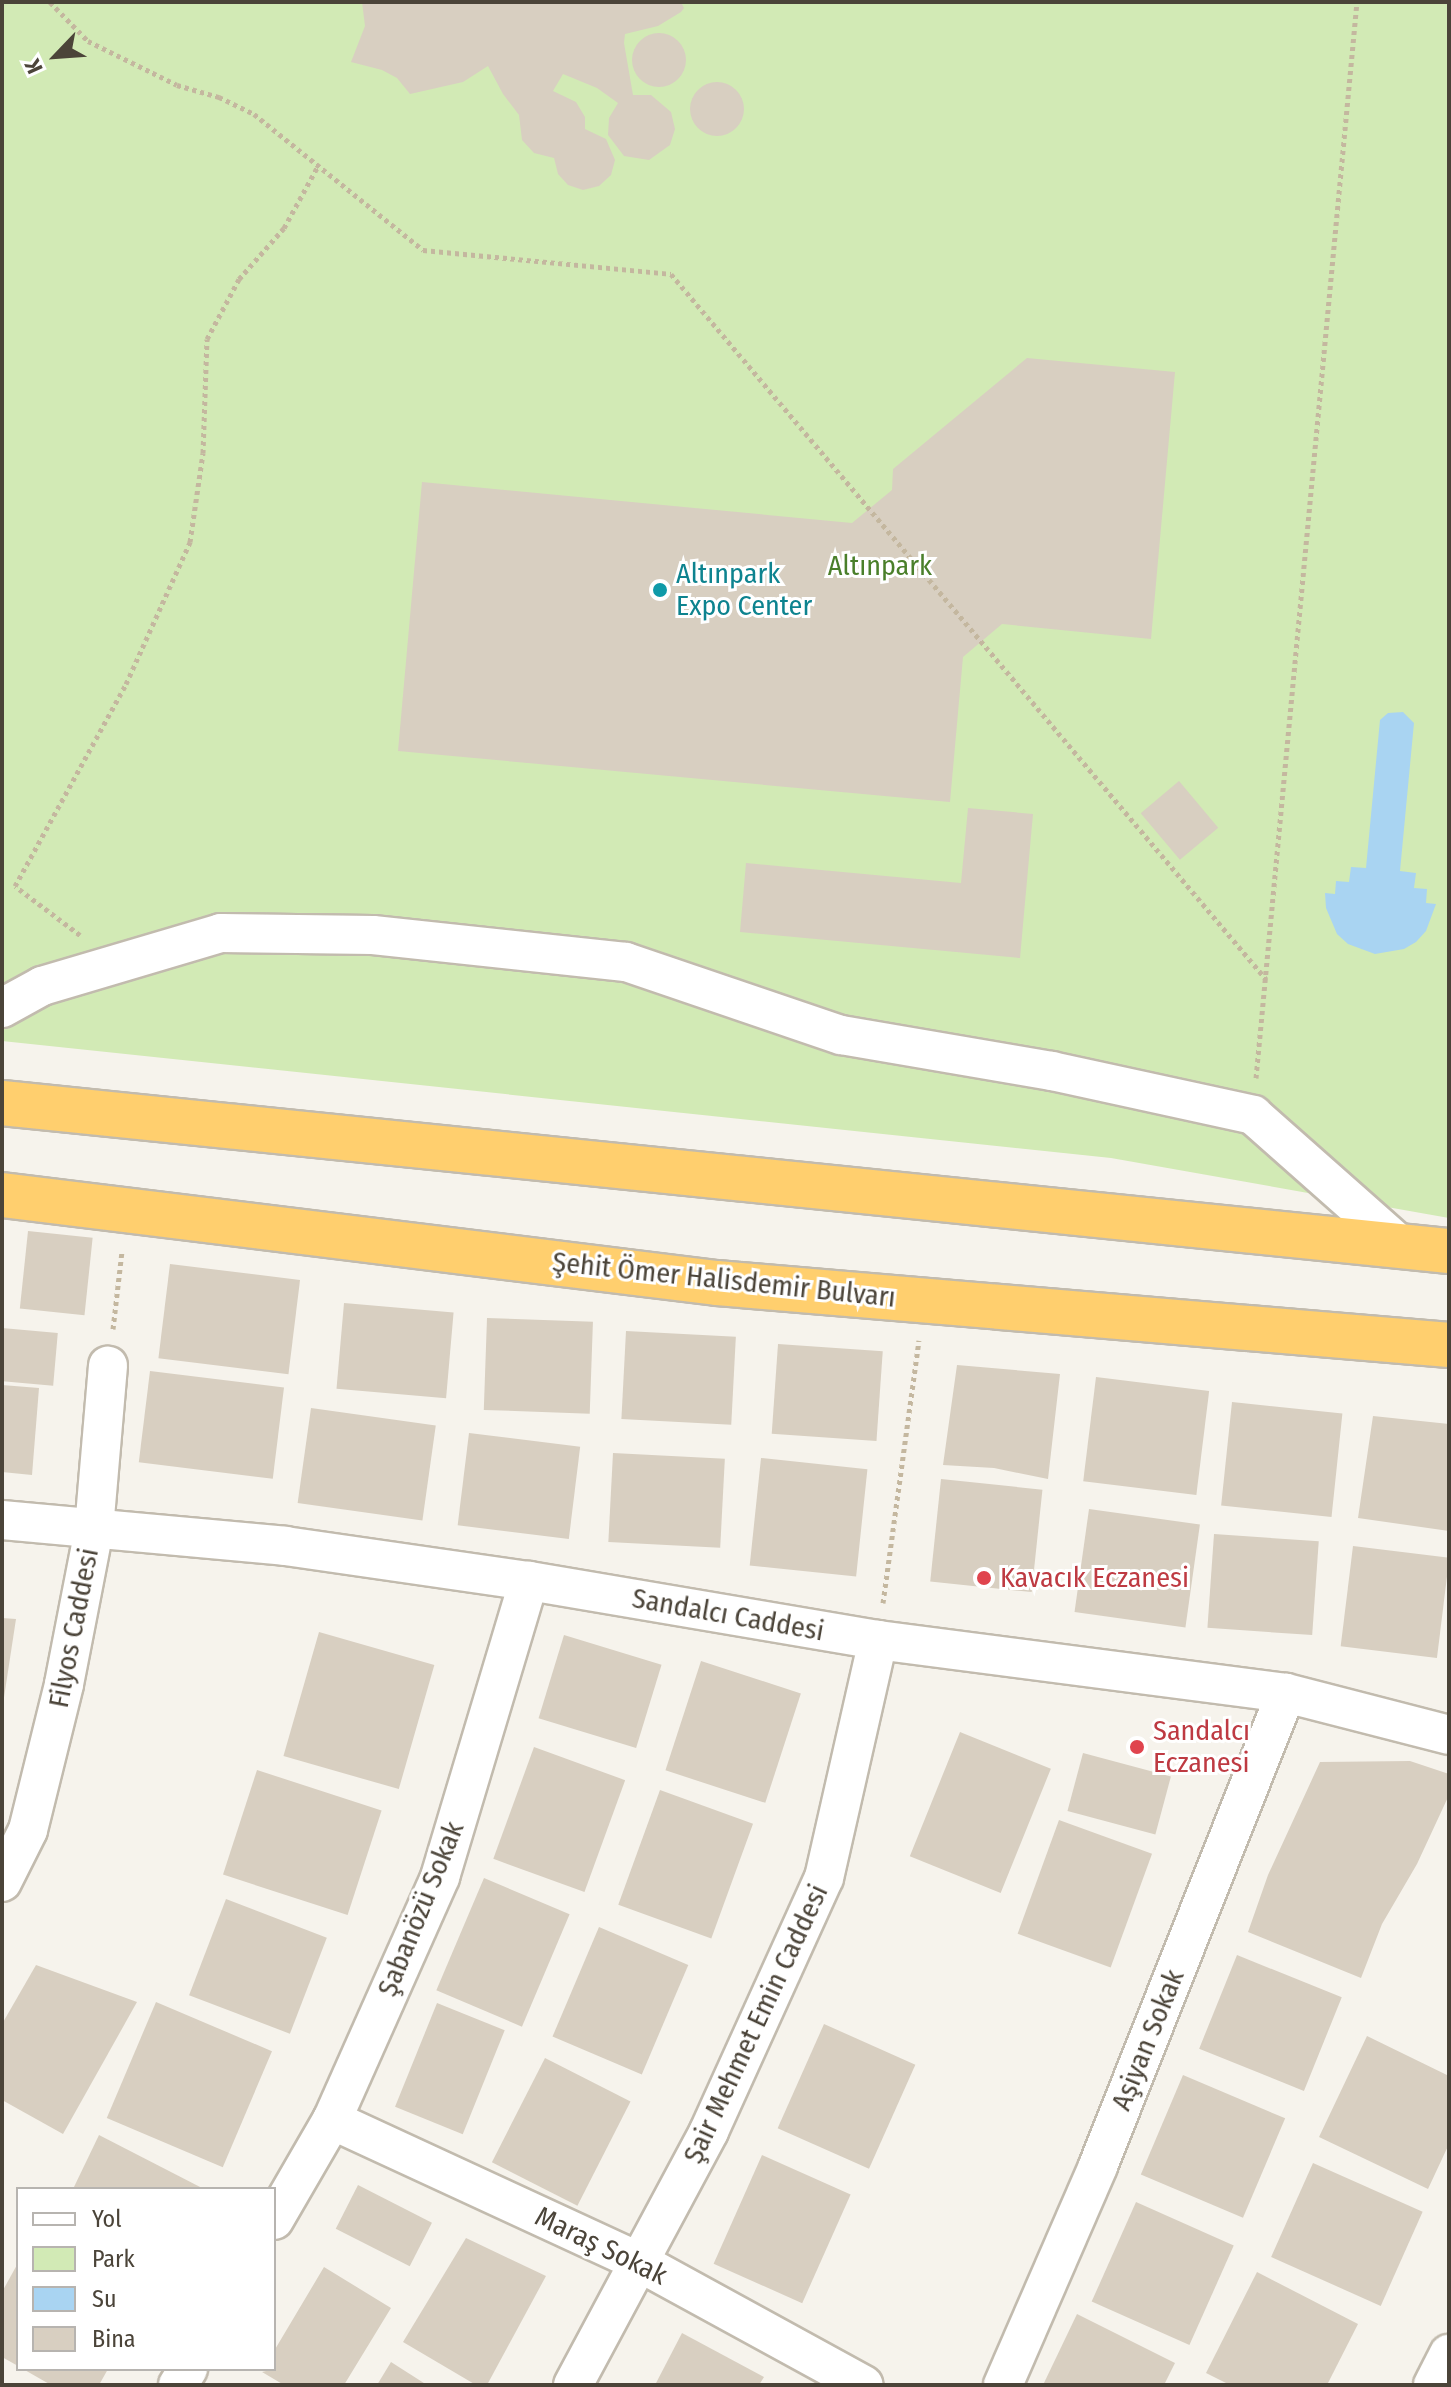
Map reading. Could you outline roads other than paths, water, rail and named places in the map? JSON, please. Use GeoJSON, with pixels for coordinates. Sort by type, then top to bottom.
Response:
{"type":"FeatureCollection","features":[{"type":"Feature","properties":{"kind":"highway"},"geometry":{"type":"LineString","coordinates":[[2,1103],[1449,1251]]}},
{"type":"Feature","properties":{"kind":"highway","name":"Şehit Ömer Halisdemir Bulvarı"},"geometry":{"type":"LineString","coordinates":[[2,1195],[717,1283],[1449,1345]]}},
{"type":"Feature","properties":{"kind":"street"},"geometry":{"type":"LineString","coordinates":[[2,1008],[42,986],[221,933],[373,935],[626,962],[841,1035],[1052,1071],[1253,1115],[1401,1246]]}},
{"type":"Feature","properties":{"kind":"street","name":"Filyos Caddesi"},"geometry":{"type":"LineString","coordinates":[[2,1882],[28,1830],[64,1684],[94,1529],[108,1366]]}},
{"type":"Feature","properties":{"kind":"street","name":"Sandalcı Caddesi"},"geometry":{"type":"LineString","coordinates":[[2,1520],[285,1546],[529,1581],[878,1640],[1286,1693],[1449,1735]]}},
{"type":"Feature","properties":{"kind":"street","name":"Şabanözü Sokak"},"geometry":{"type":"LineString","coordinates":[[276,2217],[332,2120],[440,1877],[529,1581]]}},
{"type":"Feature","properties":{"kind":"street","name":"Şair Mehmet Emin Caddesi"},"geometry":{"type":"LineString","coordinates":[[573,2385],[709,2131],[824,1878],[878,1640]]}},
{"type":"Feature","properties":{"kind":"street","name":"Aşiyan Sokak"},"geometry":{"type":"LineString","coordinates":[[1003,2385],[1098,2166],[1286,1693]]}},
{"type":"Feature","properties":{"kind":"street","name":"Maraş Sokak"},"geometry":{"type":"LineString","coordinates":[[332,2120],[639,2262],[864,2385]]}},
{"type":"Feature","properties":{"kind":"water"},"geometry":{"type":"Polygon","coordinates":[[[1403,712],[1414,723],[1400,871],[1416,873],[1414,888],[1427,889],[1426,903],[1436,904],[1426,931],[1416,942],[1404,949],[1375,954],[1348,944],[1337,934],[1326,908],[1325,893],[1335,894],[1336,881],[1349,882],[1351,867],[1366,868],[1380,720],[1388,713],[1403,712]]]}},
{"type":"Feature","properties":{"kind":"place","name":"Altınpark Expo Center"},"geometry":{"type":"Point","coordinates":[660,590]}},
{"type":"Feature","properties":{"kind":"place","name":"Kavacık Eczanesi"},"geometry":{"type":"Point","coordinates":[984,1578]}},
{"type":"Feature","properties":{"kind":"place","name":"Sandalcı Eczanesi"},"geometry":{"type":"Point","coordinates":[1137,1747]}},
{"type":"Feature","properties":{"kind":"park label","name":"Altınpark"},"geometry":{"type":"Point","coordinates":[880,566]}}]}
